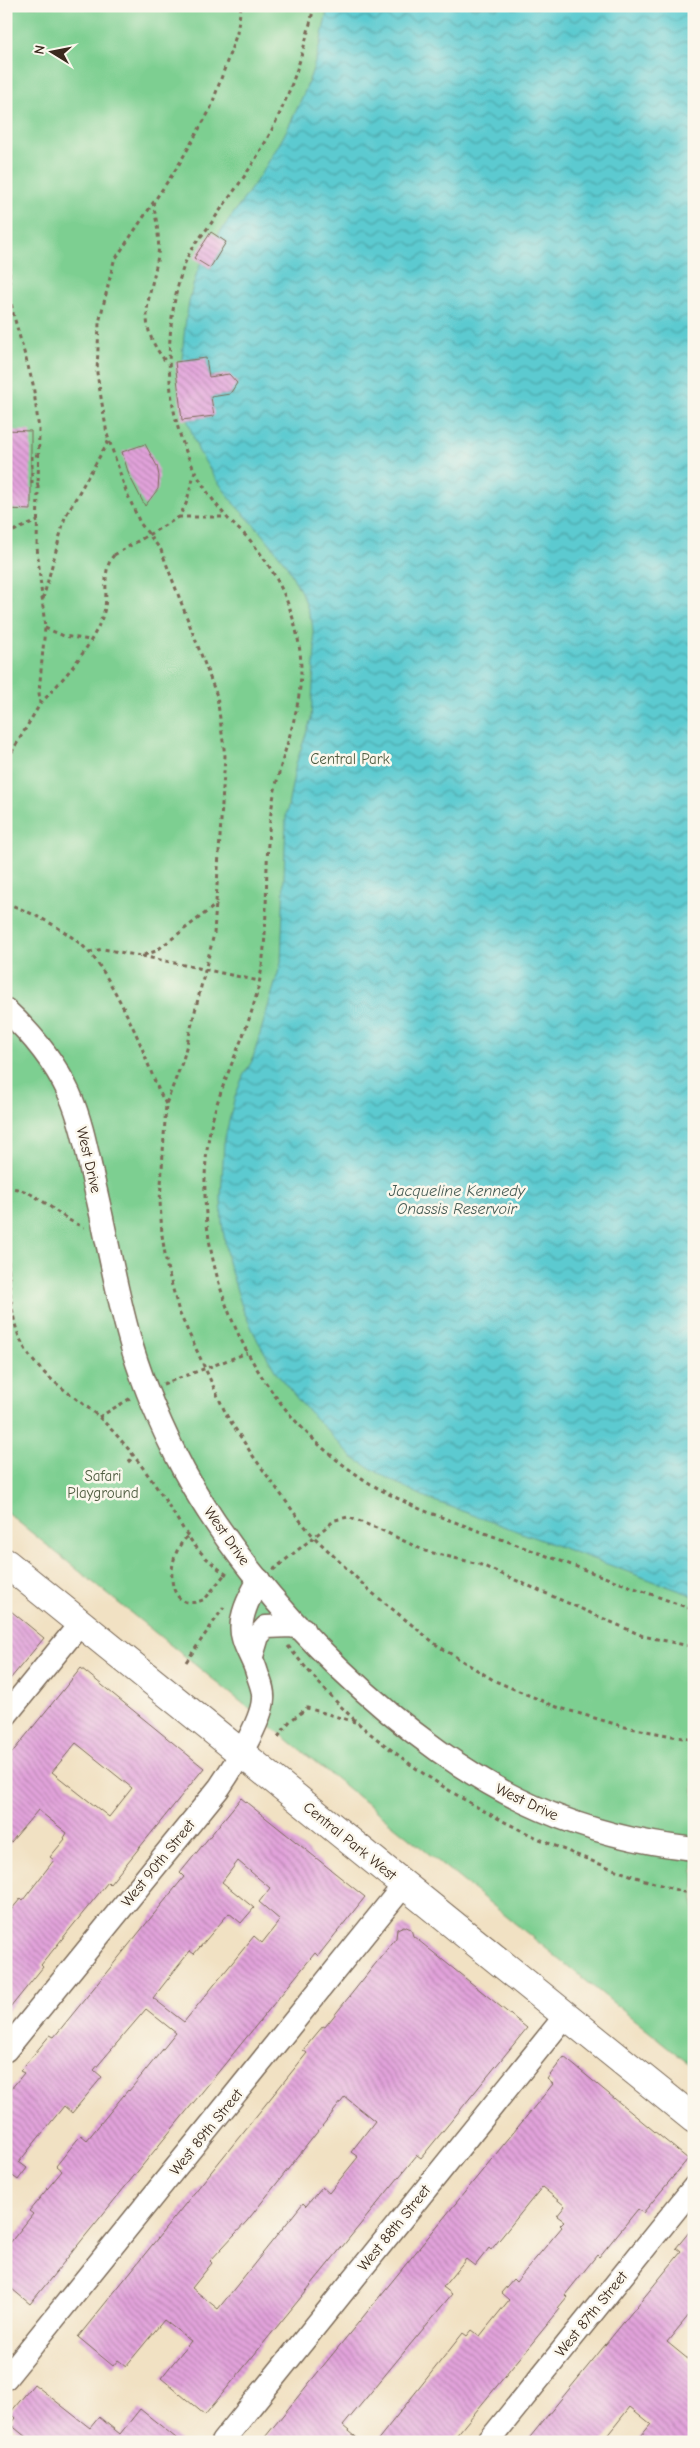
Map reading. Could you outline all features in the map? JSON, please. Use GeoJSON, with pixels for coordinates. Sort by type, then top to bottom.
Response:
{"type":"FeatureCollection","features":[{"type":"Feature","properties":{"kind":"main road","name":"Central Park West"},"geometry":{"type":"LineString","coordinates":[[6,1563],[694,2119]]}},
{"type":"Feature","properties":{"kind":"street","name":"West Drive"},"geometry":{"type":"LineString","coordinates":[[6,1010],[36,1040],[68,1091],[81,1126],[132,1344],[159,1420],[200,1498],[265,1576],[303,1629],[338,1666],[386,1710],[444,1754],[493,1786],[540,1810],[588,1827],[633,1840],[694,1849]]}},
{"type":"Feature","properties":{"kind":"street","name":"West 90th Street"},"geometry":{"type":"LineString","coordinates":[[6,2050],[219,1788],[241,1752],[260,1714],[263,1702],[262,1690],[252,1656],[244,1640],[242,1626],[250,1595],[265,1576]]}},
{"type":"Feature","properties":{"kind":"street"},"geometry":{"type":"LineString","coordinates":[[6,1715],[80,1624]]}},
{"type":"Feature","properties":{"kind":"street"},"geometry":{"type":"LineString","coordinates":[[252,1656],[258,1636],[266,1628],[291,1626],[303,1629]]}},
{"type":"Feature","properties":{"kind":"street","name":"West 89th Street"},"geometry":{"type":"LineString","coordinates":[[6,2378],[404,1886]]}},
{"type":"Feature","properties":{"kind":"street","name":"West 88th Street"},"geometry":{"type":"LineString","coordinates":[[222,2442],[566,2015]]}},
{"type":"Feature","properties":{"kind":"street","name":"West 87th Street"},"geometry":{"type":"LineString","coordinates":[[488,2442],[694,2187]]}},
{"type":"Feature","properties":{"kind":"path"},"geometry":{"type":"LineString","coordinates":[[241,6],[237,33],[210,110],[178,166],[114,261],[99,323],[97,374],[109,440],[126,491],[140,523],[161,550],[217,696],[225,756],[214,934],[183,1060],[166,1104],[161,1165],[162,1235],[167,1267],[179,1312],[227,1416],[253,1456],[314,1537],[370,1591],[438,1646],[495,1682],[558,1707],[617,1725],[694,1740]]}},
{"type":"Feature","properties":{"kind":"path"},"geometry":{"type":"LineString","coordinates":[[314,6],[301,62],[277,120],[252,164],[190,253],[173,312],[168,363],[172,408],[184,447],[195,471],[226,517],[248,538],[275,576],[291,611],[300,654],[301,675],[297,716],[279,771],[271,813],[267,847],[268,908],[260,981],[245,1032],[216,1103],[206,1157],[208,1223],[214,1264],[232,1320],[247,1353],[272,1392],[301,1426],[330,1454],[356,1475],[385,1493],[422,1510],[694,1610]]}},
{"type":"Feature","properties":{"kind":"path"},"geometry":{"type":"LineString","coordinates":[[6,201],[10,218],[10,292],[13,313],[33,384],[39,430],[37,547],[46,628],[39,692],[40,704]]}},
{"type":"Feature","properties":{"kind":"path"},"geometry":{"type":"LineString","coordinates":[[153,201],[158,227],[158,253],[146,311],[152,340],[168,363]]}},
{"type":"Feature","properties":{"kind":"path"},"geometry":{"type":"LineString","coordinates":[[42,602],[65,517],[109,440]]}},
{"type":"Feature","properties":{"kind":"path"},"geometry":{"type":"LineString","coordinates":[[39,455],[32,455],[32,484],[39,484]]}},
{"type":"Feature","properties":{"kind":"path"},"geometry":{"type":"LineString","coordinates":[[179,517],[186,504],[195,471]]}},
{"type":"Feature","properties":{"kind":"path"},"geometry":{"type":"LineString","coordinates":[[6,762],[40,704],[72,670],[90,640],[104,610],[107,567],[114,555],[179,517],[226,517]]}},
{"type":"Feature","properties":{"kind":"path"},"geometry":{"type":"LineString","coordinates":[[6,534],[38,521]]}},
{"type":"Feature","properties":{"kind":"path"},"geometry":{"type":"LineString","coordinates":[[46,628],[64,636],[90,640]]}},
{"type":"Feature","properties":{"kind":"path"},"geometry":{"type":"LineString","coordinates":[[6,903],[31,913],[60,930],[89,952],[137,1035],[155,1086],[166,1104]]}},
{"type":"Feature","properties":{"kind":"path"},"geometry":{"type":"LineString","coordinates":[[142,956],[156,951],[217,904]]}},
{"type":"Feature","properties":{"kind":"path"},"geometry":{"type":"LineString","coordinates":[[89,952],[103,949],[260,981]]}},
{"type":"Feature","properties":{"kind":"path"},"geometry":{"type":"LineString","coordinates":[[6,1188],[23,1190],[32,1194],[73,1223],[90,1228],[105,1229]]}},
{"type":"Feature","properties":{"kind":"path"},"geometry":{"type":"LineString","coordinates":[[6,1229],[13,1310],[20,1340],[45,1376],[99,1417],[134,1457],[163,1496],[187,1537],[203,1557],[225,1574],[205,1599],[191,1601],[179,1597],[171,1584],[171,1568],[175,1553],[187,1537]]}},
{"type":"Feature","properties":{"kind":"path"},"geometry":{"type":"LineString","coordinates":[[159,1386],[247,1353]]}},
{"type":"Feature","properties":{"kind":"path"},"geometry":{"type":"LineString","coordinates":[[99,1417],[138,1394]]}},
{"type":"Feature","properties":{"kind":"path"},"geometry":{"type":"LineString","coordinates":[[128,1462],[134,1457]]}},
{"type":"Feature","properties":{"kind":"path"},"geometry":{"type":"LineString","coordinates":[[265,1576],[335,1520],[348,1517],[379,1529],[425,1551],[479,1564],[644,1636],[694,1647]]}},
{"type":"Feature","properties":{"kind":"path"},"geometry":{"type":"LineString","coordinates":[[186,1662],[229,1600]]}},
{"type":"Feature","properties":{"kind":"path"},"geometry":{"type":"LineString","coordinates":[[278,1737],[290,1722],[307,1708],[357,1722]]}},
{"type":"Feature","properties":{"kind":"green space","name":"Central Park"},"geometry":{"type":"Polygon","coordinates":[[[6,6],[694,6],[694,2068],[6,1512],[6,6]]]}},
{"type":"Feature","properties":{"kind":"water","name":"Jacqueline Kennedy Onassis Reservoir"},"geometry":{"type":"Polygon","coordinates":[[[328,6],[694,6],[694,1596],[429,1499],[392,1481],[352,1457],[300,1402],[277,1374],[243,1310],[228,1262],[222,1223],[221,1198],[224,1142],[234,1100],[243,1076],[252,1061],[281,963],[286,817],[296,764],[311,719],[315,648],[312,622],[304,598],[286,564],[262,533],[235,505],[213,475],[198,450],[187,419],[213,416],[211,397],[232,394],[231,388],[236,385],[236,381],[230,379],[229,374],[209,377],[206,358],[182,361],[183,348],[190,298],[201,262],[210,268],[226,242],[217,236],[263,171],[292,120],[313,67],[328,6]]]}},
{"type":"Feature","properties":{"kind":"building"},"geometry":{"type":"Polygon","coordinates":[[[211,232],[226,242],[210,268],[194,258],[211,232]]]}},
{"type":"Feature","properties":{"kind":"building"},"geometry":{"type":"Polygon","coordinates":[[[206,358],[209,377],[229,374],[237,383],[230,394],[211,397],[214,416],[182,420],[175,362],[206,358]]]}},
{"type":"Feature","properties":{"kind":"building"},"geometry":{"type":"Polygon","coordinates":[[[6,430],[31,431],[31,510],[6,509],[6,430]]]}},
{"type":"Feature","properties":{"kind":"building"},"geometry":{"type":"Polygon","coordinates":[[[145,444],[157,466],[159,476],[158,489],[145,506],[129,475],[122,452],[145,444]]]}},
{"type":"Feature","properties":{"kind":"building"},"geometry":{"type":"Polygon","coordinates":[[[6,1607],[44,1638],[6,1684],[6,1607]]]}},
{"type":"Feature","properties":{"kind":"building"},"geometry":{"type":"Polygon","coordinates":[[[81,1668],[204,1768],[110,1884],[108,1882],[41,1965],[43,1967],[6,2013],[6,1916],[21,1898],[23,1900],[54,1860],[50,1857],[65,1839],[67,1833],[38,1810],[6,1848],[6,1760],[81,1668]],[[76,1743],[52,1772],[109,1817],[132,1788],[76,1743]]]}},
{"type":"Feature","properties":{"kind":"building"},"geometry":{"type":"Polygon","coordinates":[[[241,1798],[365,1897],[318,1956],[315,1953],[30,2304],[6,2284],[6,2248],[33,2214],[29,2211],[62,2171],[56,2166],[81,2135],[87,2140],[176,2033],[146,2009],[94,2070],[102,2077],[72,2113],[64,2106],[19,2162],[27,2168],[18,2180],[10,2174],[6,2178],[6,2095],[24,2073],[20,2071],[50,2035],[54,2037],[184,1877],[180,1873],[241,1798]],[[238,1861],[222,1882],[254,1908],[241,1923],[229,1913],[194,1954],[190,1951],[153,1998],[184,2022],[254,1936],[262,1943],[280,1920],[259,1902],[270,1888],[238,1861]]]}},
{"type":"Feature","properties":{"kind":"building"},"geometry":{"type":"Polygon","coordinates":[[[404,1926],[411,1929],[413,1936],[527,2028],[421,2158],[417,2155],[205,2415],[161,2378],[191,2341],[164,2320],[126,2366],[118,2360],[113,2366],[78,2337],[307,2053],[303,2050],[323,2026],[325,2027],[396,1938],[397,1929],[404,1926]],[[345,2097],[247,2221],[210,2261],[212,2263],[192,2288],[218,2309],[303,2203],[306,2206],[322,2187],[329,2193],[358,2157],[351,2152],[375,2121],[345,2097]]]}},
{"type":"Feature","properties":{"kind":"building"},"geometry":{"type":"Polygon","coordinates":[[[564,2057],[688,2159],[643,2213],[638,2209],[599,2257],[597,2255],[565,2295],[567,2297],[558,2308],[560,2309],[451,2442],[376,2442],[463,2333],[467,2336],[472,2330],[480,2336],[509,2300],[501,2293],[513,2279],[516,2282],[562,2227],[560,2225],[564,2221],[557,2216],[565,2206],[542,2187],[491,2250],[489,2248],[475,2266],[466,2259],[443,2287],[452,2294],[343,2426],[362,2442],[261,2442],[553,2084],[547,2079],[564,2057]]]}},
{"type":"Feature","properties":{"kind":"building"},"geometry":{"type":"Polygon","coordinates":[[[694,2226],[694,2309],[667,2342],[694,2364],[694,2442],[636,2442],[651,2424],[630,2407],[602,2442],[526,2442],[681,2252],[676,2248],[694,2226]]]}},
{"type":"Feature","properties":{"kind":"building"},"geometry":{"type":"Polygon","coordinates":[[[34,2384],[90,2428],[99,2417],[120,2434],[140,2409],[181,2442],[32,2442],[10,2424],[15,2418],[10,2413],[34,2384]]]}},
{"type":"Feature","properties":{"kind":"park label","name":"Safari Playground"},"geometry":{"type":"Point","coordinates":[103,1484]}}]}
